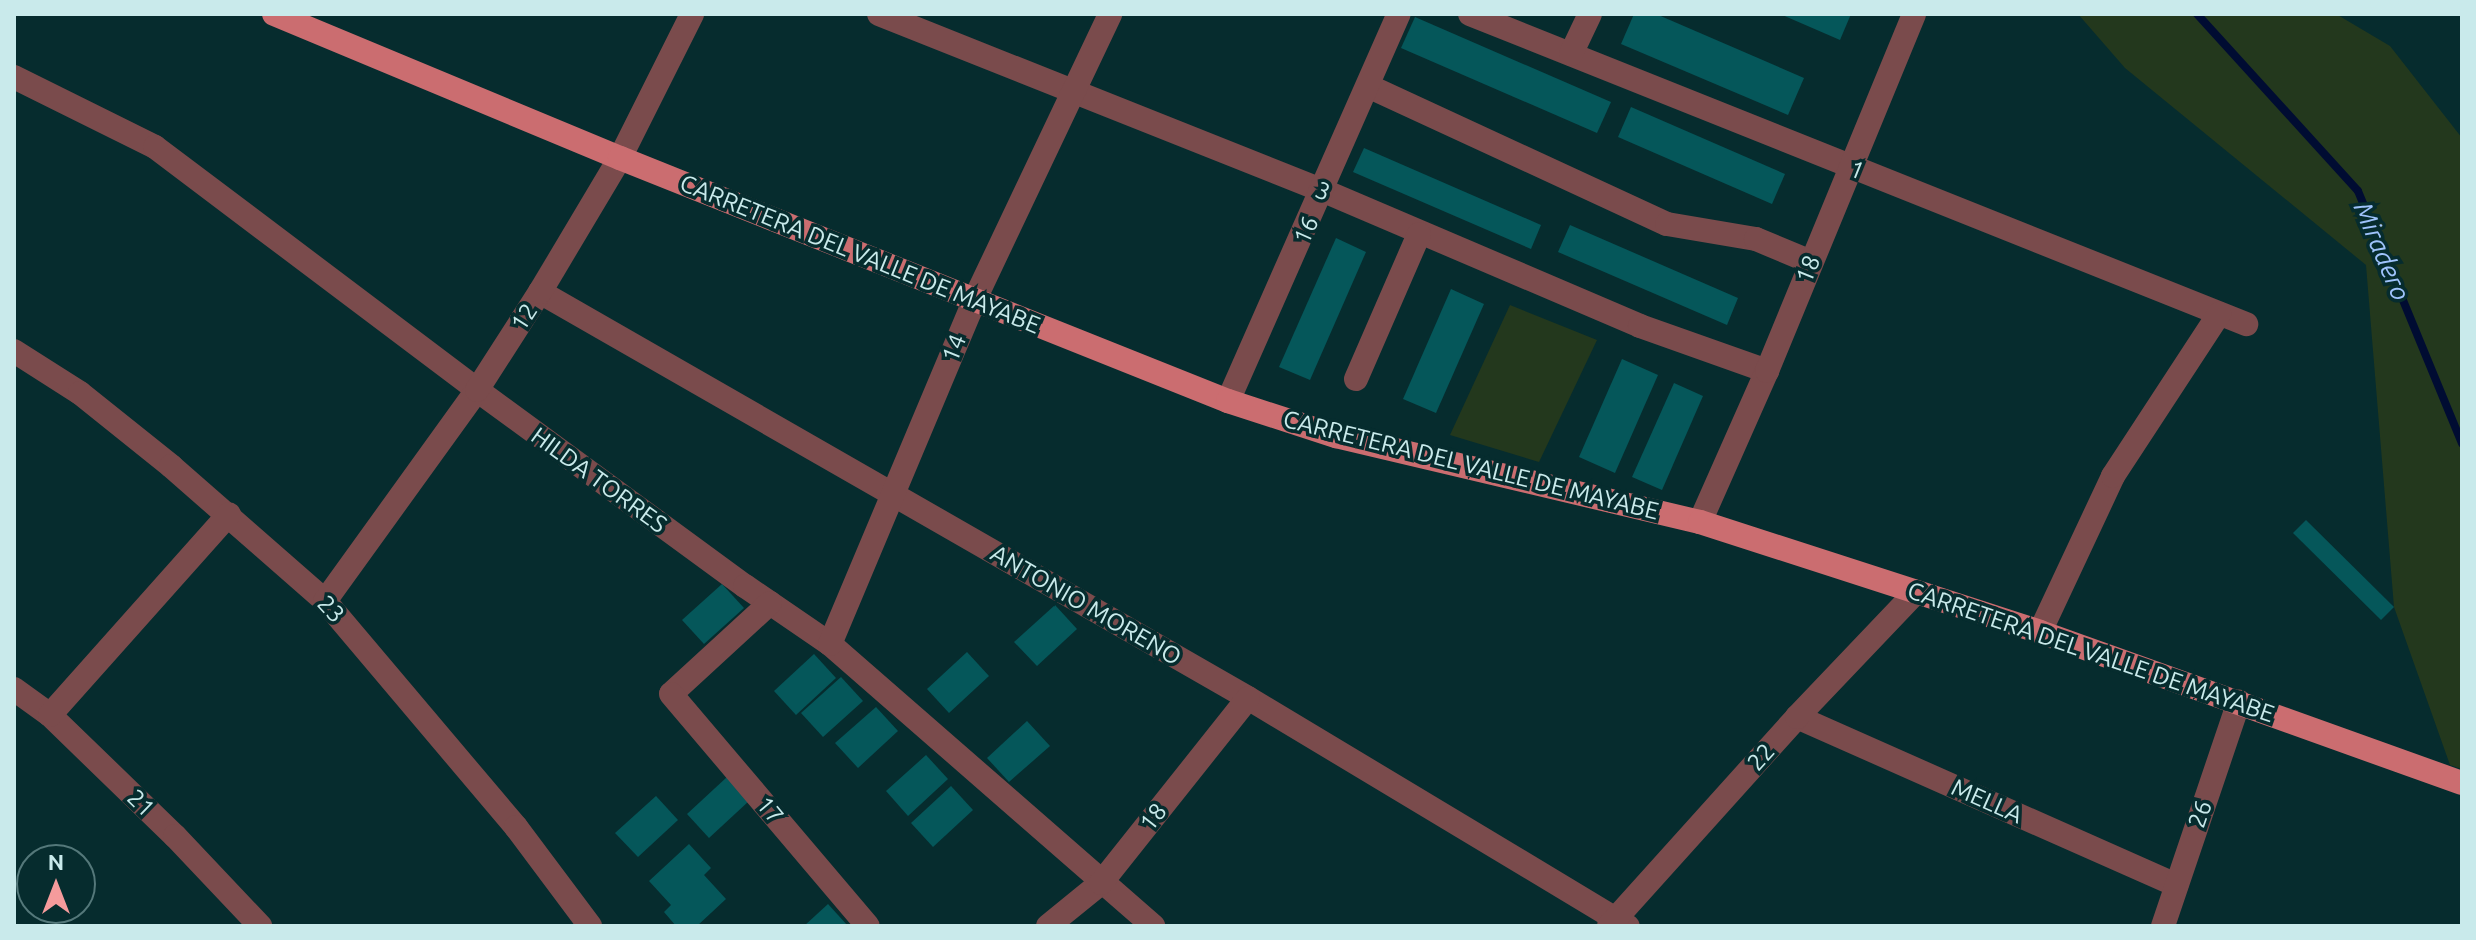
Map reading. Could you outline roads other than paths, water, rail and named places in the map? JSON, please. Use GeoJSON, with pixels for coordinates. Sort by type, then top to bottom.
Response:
{"type":"FeatureCollection","features":[{"type":"Feature","properties":{"kind":"main road","name":"CARRETERA DEL VALLE DE MAYABE"},"geometry":{"type":"LineString","coordinates":[[274,14],[620,158],[1228,401],[1336,436],[1700,522],[2040,632],[2462,783]]}},
{"type":"Feature","properties":{"kind":"street","name":"12"},"geometry":{"type":"LineString","coordinates":[[325,601],[477,390],[540,292],[620,158],[692,14]]}},
{"type":"Feature","properties":{"kind":"street","name":"3"},"geometry":{"type":"LineString","coordinates":[[879,14],[1071,93],[1324,191],[1640,326],[1767,371]]}},
{"type":"Feature","properties":{"kind":"street","name":"14"},"geometry":{"type":"LineString","coordinates":[[830,644],[974,301],[1110,14]]}},
{"type":"Feature","properties":{"kind":"street","name":"16"},"geometry":{"type":"LineString","coordinates":[[1228,401],[1324,191],[1399,14]]}},
{"type":"Feature","properties":{"kind":"street","name":"1"},"geometry":{"type":"LineString","coordinates":[[1470,14],[2246,324]]}},
{"type":"Feature","properties":{"kind":"street"},"geometry":{"type":"LineString","coordinates":[[1571,54],[1590,14]]}},
{"type":"Feature","properties":{"kind":"street","name":"18"},"geometry":{"type":"LineString","coordinates":[[1700,522],[1767,371],[1914,14]]}},
{"type":"Feature","properties":{"kind":"street","name":"HILDA TORRES"},"geometry":{"type":"LineString","coordinates":[[14,77],[155,147],[477,390],[830,644],[1153,926]]}},
{"type":"Feature","properties":{"kind":"street"},"geometry":{"type":"LineString","coordinates":[[1368,86],[1667,224],[1756,239],[1811,262]]}},
{"type":"Feature","properties":{"kind":"street"},"geometry":{"type":"LineString","coordinates":[[1356,379],[1419,234]]}},
{"type":"Feature","properties":{"kind":"street","name":"ANTONIO MORENO"},"geometry":{"type":"LineString","coordinates":[[540,292],[1248,698],[1618,924]]}},
{"type":"Feature","properties":{"kind":"street"},"geometry":{"type":"LineString","coordinates":[[2040,632],[2113,476],[2219,314]]}},
{"type":"Feature","properties":{"kind":"street","name":"23"},"geometry":{"type":"LineString","coordinates":[[14,351],[80,393],[229,514],[325,601],[516,827],[590,926]]}},
{"type":"Feature","properties":{"kind":"street"},"geometry":{"type":"LineString","coordinates":[[50,715],[229,514]]}},
{"type":"Feature","properties":{"kind":"street","name":"22"},"geometry":{"type":"LineString","coordinates":[[1618,924],[1797,717],[1916,592]]}},
{"type":"Feature","properties":{"kind":"street","name":"17"},"geometry":{"type":"LineString","coordinates":[[770,603],[671,694],[868,926]]}},
{"type":"Feature","properties":{"kind":"street","name":"21"},"geometry":{"type":"LineString","coordinates":[[14,689],[50,715],[175,836],[260,926]]}},
{"type":"Feature","properties":{"kind":"street","name":"18"},"geometry":{"type":"LineString","coordinates":[[1048,926],[1101,883],[1248,698]]}},
{"type":"Feature","properties":{"kind":"street","name":"26"},"geometry":{"type":"LineString","coordinates":[[2163,926],[2239,702]]}},
{"type":"Feature","properties":{"kind":"street","name":"MELLA"},"geometry":{"type":"LineString","coordinates":[[1797,717],[2176,885]]}},
{"type":"Feature","properties":{"kind":"waterway","name":"Miradero"},"geometry":{"type":"LineString","coordinates":[[2197,14],[2358,191],[2462,443]]}}]}
